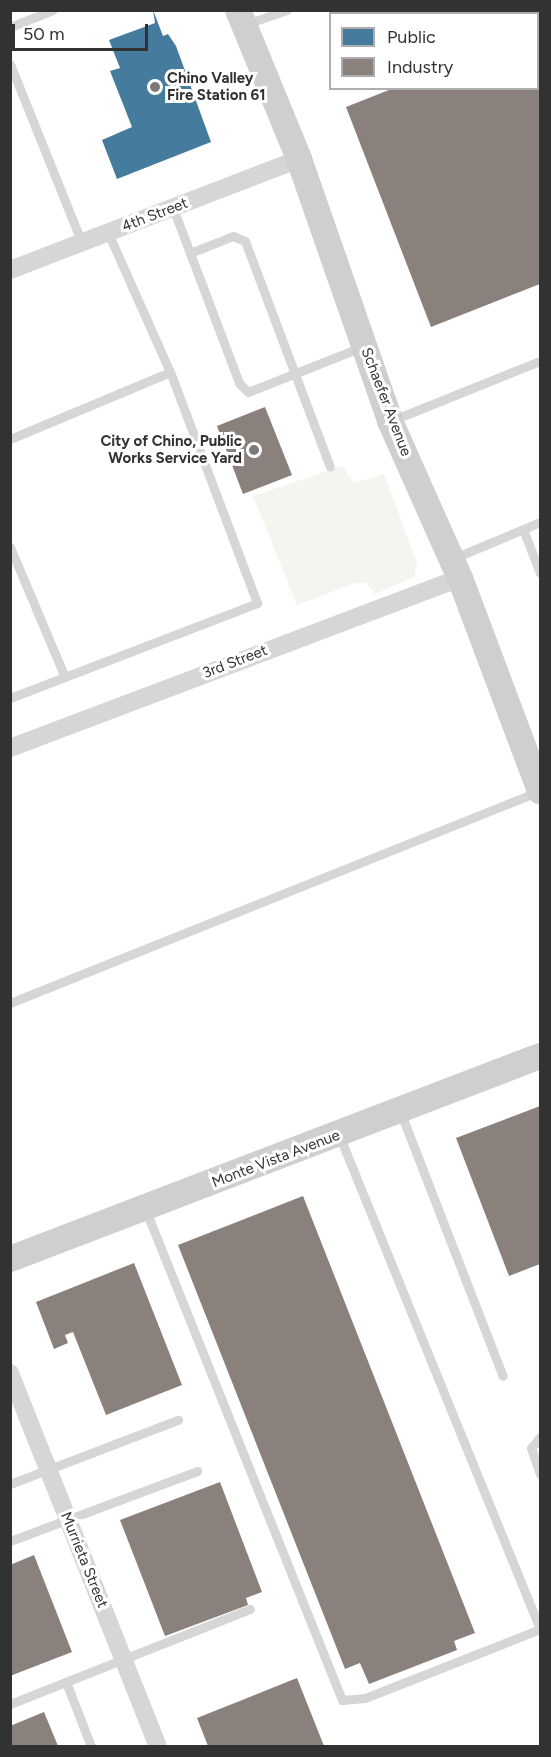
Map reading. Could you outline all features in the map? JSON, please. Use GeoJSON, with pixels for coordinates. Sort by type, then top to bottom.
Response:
{"type":"FeatureCollection","features":[{"type":"Feature","properties":{"kind":"street","name":"Schaefer Avenue"},"geometry":{"type":"LineString","coordinates":[[241,18],[299,159],[390,421],[456,568],[540,791]]}},
{"type":"Feature","properties":{"kind":"street","name":"4th Street"},"geometry":{"type":"LineString","coordinates":[[10,270],[299,159]]}},
{"type":"Feature","properties":{"kind":"street","name":"3rd Street"},"geometry":{"type":"LineString","coordinates":[[10,748],[456,568]]}},
{"type":"Feature","properties":{"kind":"street","name":"Monte Vista Avenue"},"geometry":{"type":"LineString","coordinates":[[10,1259],[146,1211],[540,1056]]}},
{"type":"Feature","properties":{"kind":"street","name":"Murrieta Street"},"geometry":{"type":"LineString","coordinates":[[10,1373],[158,1746]]}},
{"type":"Feature","properties":{"kind":"lane"},"geometry":{"type":"LineString","coordinates":[[241,18],[287,10]]}},
{"type":"Feature","properties":{"kind":"lane"},"geometry":{"type":"LineString","coordinates":[[10,27],[50,11]]}},
{"type":"Feature","properties":{"kind":"lane"},"geometry":{"type":"LineString","coordinates":[[10,64],[82,243]]}},
{"type":"Feature","properties":{"kind":"lane"},"geometry":{"type":"LineString","coordinates":[[173,207],[239,383],[248,392],[256,391],[364,346]]}},
{"type":"Feature","properties":{"kind":"lane"},"geometry":{"type":"LineString","coordinates":[[10,698],[257,603],[170,372],[108,233]]}},
{"type":"Feature","properties":{"kind":"lane"},"geometry":{"type":"LineString","coordinates":[[190,253],[233,236],[245,241],[330,467]]}},
{"type":"Feature","properties":{"kind":"lane"},"geometry":{"type":"LineString","coordinates":[[390,421],[540,361]]}},
{"type":"Feature","properties":{"kind":"lane"},"geometry":{"type":"LineString","coordinates":[[10,439],[170,372]]}},
{"type":"Feature","properties":{"kind":"lane"},"geometry":{"type":"LineString","coordinates":[[456,568],[523,529],[540,522]]}},
{"type":"Feature","properties":{"kind":"lane"},"geometry":{"type":"LineString","coordinates":[[523,529],[540,573]]}},
{"type":"Feature","properties":{"kind":"lane"},"geometry":{"type":"LineString","coordinates":[[10,547],[65,677]]}},
{"type":"Feature","properties":{"kind":"lane"},"geometry":{"type":"LineString","coordinates":[[10,1003],[540,791]]}},
{"type":"Feature","properties":{"kind":"lane"},"geometry":{"type":"LineString","coordinates":[[400,1111],[503,1376]]}},
{"type":"Feature","properties":{"kind":"lane"},"geometry":{"type":"LineString","coordinates":[[146,1211],[342,1700],[365,1698],[508,1642],[540,1629],[339,1135]]}},
{"type":"Feature","properties":{"kind":"lane"},"geometry":{"type":"LineString","coordinates":[[10,1484],[178,1420]]}},
{"type":"Feature","properties":{"kind":"lane"},"geometry":{"type":"LineString","coordinates":[[540,1437],[531,1448],[540,1474]]}},
{"type":"Feature","properties":{"kind":"lane"},"geometry":{"type":"LineString","coordinates":[[10,1541],[69,1521],[197,1471]]}},
{"type":"Feature","properties":{"kind":"lane"},"geometry":{"type":"LineString","coordinates":[[10,1704],[250,1609]]}},
{"type":"Feature","properties":{"kind":"lane"},"geometry":{"type":"LineString","coordinates":[[66,1682],[91,1746]]}},
{"type":"Feature","properties":{"kind":"shaded area"},"geometry":{"type":"Polygon","coordinates":[[[342,466],[354,483],[384,474],[417,563],[414,577],[375,594],[366,583],[355,583],[297,605],[253,496],[342,466]]]}},
{"type":"Feature","properties":{"kind":"building: Public","name":"Chino Valley Fire Station 61"},"geometry":{"type":"Polygon","coordinates":[[[153,10],[163,36],[168,34],[176,46],[211,142],[117,179],[102,140],[132,127],[110,71],[120,68],[109,40],[155,23],[153,10]]]}},
{"type":"Feature","properties":{"kind":"building: Industry"},"geometry":{"type":"Polygon","coordinates":[[[540,31],[540,284],[431,327],[346,107],[389,90],[539,90],[540,31]]]}},
{"type":"Feature","properties":{"kind":"building: Industry","name":"City of Chino, Public Works Service Yard"},"geometry":{"type":"Polygon","coordinates":[[[265,407],[292,475],[243,494],[217,426],[265,407]]]}},
{"type":"Feature","properties":{"kind":"building: Industry"},"geometry":{"type":"Polygon","coordinates":[[[540,1106],[540,1264],[509,1276],[456,1138],[540,1106]]]}},
{"type":"Feature","properties":{"kind":"building: Industry"},"geometry":{"type":"Polygon","coordinates":[[[303,1196],[475,1633],[454,1641],[457,1650],[369,1684],[360,1663],[345,1669],[178,1245],[303,1196]]]}},
{"type":"Feature","properties":{"kind":"building: Industry"},"geometry":{"type":"Polygon","coordinates":[[[134,1263],[182,1385],[106,1415],[73,1332],[65,1335],[68,1343],[54,1349],[36,1302],[134,1263]]]}},
{"type":"Feature","properties":{"kind":"building: Industry"},"geometry":{"type":"Polygon","coordinates":[[[220,1482],[262,1592],[246,1598],[248,1605],[165,1636],[120,1520],[220,1482]]]}},
{"type":"Feature","properties":{"kind":"building: Industry"},"geometry":{"type":"Polygon","coordinates":[[[34,1555],[72,1652],[10,1676],[10,1565],[34,1555]]]}},
{"type":"Feature","properties":{"kind":"building: Industry"},"geometry":{"type":"Polygon","coordinates":[[[297,1678],[324,1746],[208,1746],[197,1718],[297,1678]]]}},
{"type":"Feature","properties":{"kind":"building: Industry"},"geometry":{"type":"Polygon","coordinates":[[[44,1712],[58,1746],[10,1746],[10,1726],[44,1712]]]}},
{"type":"Feature","properties":{"kind":"place","name":"Chino Valley Fire Station 61"},"geometry":{"type":"Point","coordinates":[155,87]}},
{"type":"Feature","properties":{"kind":"place","name":"City of Chino, Public Works Service Yard"},"geometry":{"type":"Point","coordinates":[254,450]}}]}
